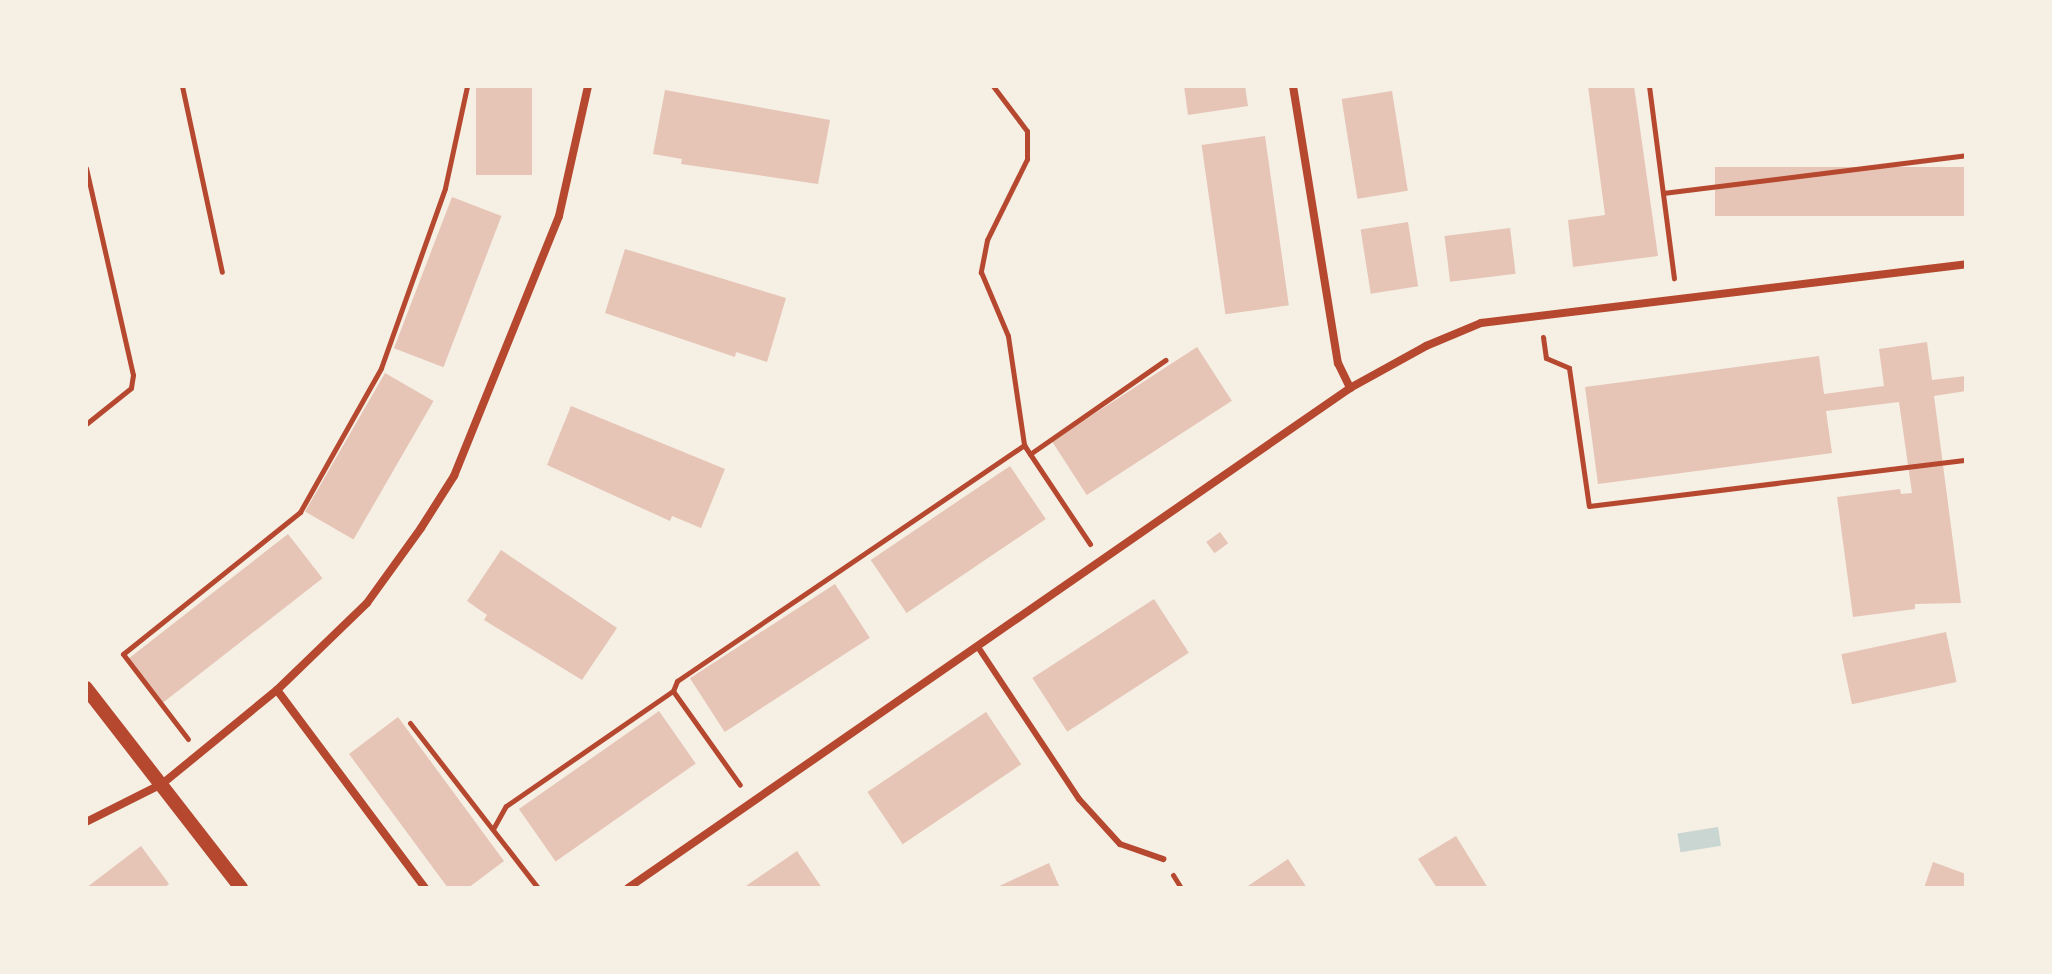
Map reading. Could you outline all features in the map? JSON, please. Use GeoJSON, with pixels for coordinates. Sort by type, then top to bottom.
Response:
{"type":"FeatureCollection","features":[{"type":"Feature","properties":{"kind":"street"},"geometry":{"type":"LineString","coordinates":[[86,822],[162,784],[277,690],[367,603],[454,476],[559,216],[588,86]]}},
{"type":"Feature","properties":{"kind":"street"},"geometry":{"type":"LineString","coordinates":[[1293,86],[1338,363],[1350,388]]}},
{"type":"Feature","properties":{"kind":"street"},"geometry":{"type":"LineString","coordinates":[[628,888],[1350,388],[1481,323],[1966,264]]}},
{"type":"Feature","properties":{"kind":"street"},"geometry":{"type":"LineString","coordinates":[[86,688],[241,888]]}},
{"type":"Feature","properties":{"kind":"street"},"geometry":{"type":"LineString","coordinates":[[277,690],[425,888]]}},
{"type":"Feature","properties":{"kind":"lane"},"geometry":{"type":"LineString","coordinates":[[978,647],[1079,799],[1120,844],[1163,859]]}},
{"type":"Feature","properties":{"kind":"path"},"geometry":{"type":"LineString","coordinates":[[182,86],[222,272]]}},
{"type":"Feature","properties":{"kind":"path"},"geometry":{"type":"LineString","coordinates":[[200,754],[123,654],[300,512],[381,368],[445,188],[467,86]]}},
{"type":"Feature","properties":{"kind":"path"},"geometry":{"type":"LineString","coordinates":[[993,86],[1027,131],[1027,159],[987,240],[981,272],[1008,336],[1024,445],[1102,561]]}},
{"type":"Feature","properties":{"kind":"path"},"geometry":{"type":"LineString","coordinates":[[1649,86],[1677,299]]}},
{"type":"Feature","properties":{"kind":"path"},"geometry":{"type":"LineString","coordinates":[[1663,193],[1966,155]]}},
{"type":"Feature","properties":{"kind":"path"},"geometry":{"type":"LineString","coordinates":[[86,168],[133,375],[131,388],[86,424]]}},
{"type":"Feature","properties":{"kind":"path"},"geometry":{"type":"LineString","coordinates":[[1539,316],[1546,358],[1569,368],[1589,506],[1966,460]]}},
{"type":"Feature","properties":{"kind":"path"},"geometry":{"type":"LineString","coordinates":[[1030,454],[1165,360]]}},
{"type":"Feature","properties":{"kind":"path"},"geometry":{"type":"LineString","coordinates":[[493,829],[506,806],[673,691],[677,681],[1024,445]]}},
{"type":"Feature","properties":{"kind":"path"},"geometry":{"type":"LineString","coordinates":[[673,691],[753,804]]}},
{"type":"Feature","properties":{"kind":"path"},"geometry":{"type":"LineString","coordinates":[[410,723],[538,888]]}},
{"type":"Feature","properties":{"kind":"shaded area"},"geometry":{"type":"Polygon","coordinates":[[[1718,827],[1721,846],[1680,852],[1678,833],[1718,827]]]}},
{"type":"Feature","properties":{"kind":"building"},"geometry":{"type":"Polygon","coordinates":[[[476,86],[532,86],[532,175],[476,175],[476,86]]]}},
{"type":"Feature","properties":{"kind":"building"},"geometry":{"type":"Polygon","coordinates":[[[1184,86],[1245,86],[1248,106],[1188,115],[1184,86]]]}},
{"type":"Feature","properties":{"kind":"building"},"geometry":{"type":"Polygon","coordinates":[[[1588,86],[1634,86],[1658,256],[1573,267],[1568,220],[1605,215],[1588,86]]]}},
{"type":"Feature","properties":{"kind":"building"},"geometry":{"type":"Polygon","coordinates":[[[665,90],[830,120],[818,184],[681,164],[682,159],[653,154],[665,90]]]}},
{"type":"Feature","properties":{"kind":"building"},"geometry":{"type":"Polygon","coordinates":[[[1392,91],[1408,191],[1357,199],[1342,99],[1392,91]]]}},
{"type":"Feature","properties":{"kind":"building"},"geometry":{"type":"Polygon","coordinates":[[[1265,136],[1289,305],[1225,314],[1202,145],[1265,136]]]}},
{"type":"Feature","properties":{"kind":"building"},"geometry":{"type":"Polygon","coordinates":[[[1715,167],[1966,167],[1966,216],[1715,216],[1715,167]]]}},
{"type":"Feature","properties":{"kind":"building"},"geometry":{"type":"Polygon","coordinates":[[[452,197],[501,216],[443,367],[394,348],[452,197]]]}},
{"type":"Feature","properties":{"kind":"building"},"geometry":{"type":"Polygon","coordinates":[[[1408,222],[1418,286],[1371,294],[1361,230],[1408,222]]]}},
{"type":"Feature","properties":{"kind":"building"},"geometry":{"type":"Polygon","coordinates":[[[1510,228],[1516,274],[1450,282],[1444,236],[1510,228]]]}},
{"type":"Feature","properties":{"kind":"building"},"geometry":{"type":"Polygon","coordinates":[[[625,249],[786,298],[767,362],[736,352],[735,357],[605,313],[625,249]]]}},
{"type":"Feature","properties":{"kind":"building"},"geometry":{"type":"Polygon","coordinates":[[[1927,342],[1932,380],[1966,376],[1966,391],[1934,396],[1961,603],[1915,604],[1915,609],[1853,617],[1837,497],[1900,489],[1901,494],[1912,493],[1899,402],[1826,411],[1832,453],[1598,484],[1585,387],[1819,356],[1824,394],[1884,386],[1879,349],[1927,342]]]}},
{"type":"Feature","properties":{"kind":"building"},"geometry":{"type":"Polygon","coordinates":[[[1197,347],[1232,401],[1087,495],[1052,441],[1197,347]]]}},
{"type":"Feature","properties":{"kind":"building"},"geometry":{"type":"Polygon","coordinates":[[[385,373],[433,401],[353,540],[305,512],[385,373]]]}},
{"type":"Feature","properties":{"kind":"building"},"geometry":{"type":"Polygon","coordinates":[[[571,406],[725,469],[701,528],[672,516],[670,521],[547,465],[571,406]]]}},
{"type":"Feature","properties":{"kind":"building"},"geometry":{"type":"Polygon","coordinates":[[[1010,466],[1046,519],[907,613],[871,560],[1010,466]]]}},
{"type":"Feature","properties":{"kind":"building"},"geometry":{"type":"Polygon","coordinates":[[[1220,532],[1228,543],[1214,553],[1206,542],[1220,532]]]}},
{"type":"Feature","properties":{"kind":"building"},"geometry":{"type":"Polygon","coordinates":[[[288,534],[322,578],[163,703],[128,659],[288,534]]]}},
{"type":"Feature","properties":{"kind":"building"},"geometry":{"type":"Polygon","coordinates":[[[501,550],[617,628],[582,680],[484,620],[487,615],[467,601],[501,550]]]}},
{"type":"Feature","properties":{"kind":"building"},"geometry":{"type":"Polygon","coordinates":[[[835,584],[870,638],[725,732],[690,678],[835,584]]]}},
{"type":"Feature","properties":{"kind":"building"},"geometry":{"type":"Polygon","coordinates":[[[1154,599],[1189,653],[1067,732],[1032,678],[1154,599]]]}},
{"type":"Feature","properties":{"kind":"building"},"geometry":{"type":"Polygon","coordinates":[[[1946,632],[1957,682],[1852,704],[1841,654],[1946,632]]]}},
{"type":"Feature","properties":{"kind":"building"},"geometry":{"type":"Polygon","coordinates":[[[659,711],[696,763],[556,862],[519,809],[659,711]]]}},
{"type":"Feature","properties":{"kind":"building"},"geometry":{"type":"Polygon","coordinates":[[[986,712],[1021,764],[903,844],[867,792],[986,712]]]}},
{"type":"Feature","properties":{"kind":"building"},"geometry":{"type":"Polygon","coordinates":[[[398,717],[504,861],[468,888],[448,888],[349,754],[398,717]]]}},
{"type":"Feature","properties":{"kind":"building"},"geometry":{"type":"Polygon","coordinates":[[[1456,836],[1488,888],[1437,888],[1418,859],[1456,836]]]}},
{"type":"Feature","properties":{"kind":"building"},"geometry":{"type":"Polygon","coordinates":[[[141,846],[169,884],[164,888],[86,888],[141,846]]]}},
{"type":"Feature","properties":{"kind":"building"},"geometry":{"type":"Polygon","coordinates":[[[797,851],[822,888],[743,888],[797,851]]]}},
{"type":"Feature","properties":{"kind":"building"},"geometry":{"type":"Polygon","coordinates":[[[1288,859],[1307,888],[1245,888],[1288,859]]]}},
{"type":"Feature","properties":{"kind":"building"},"geometry":{"type":"Polygon","coordinates":[[[1933,862],[1966,874],[1966,888],[1924,888],[1933,862]]]}},
{"type":"Feature","properties":{"kind":"building"},"geometry":{"type":"Polygon","coordinates":[[[1049,863],[1060,888],[995,888],[1049,863]]]}}]}
